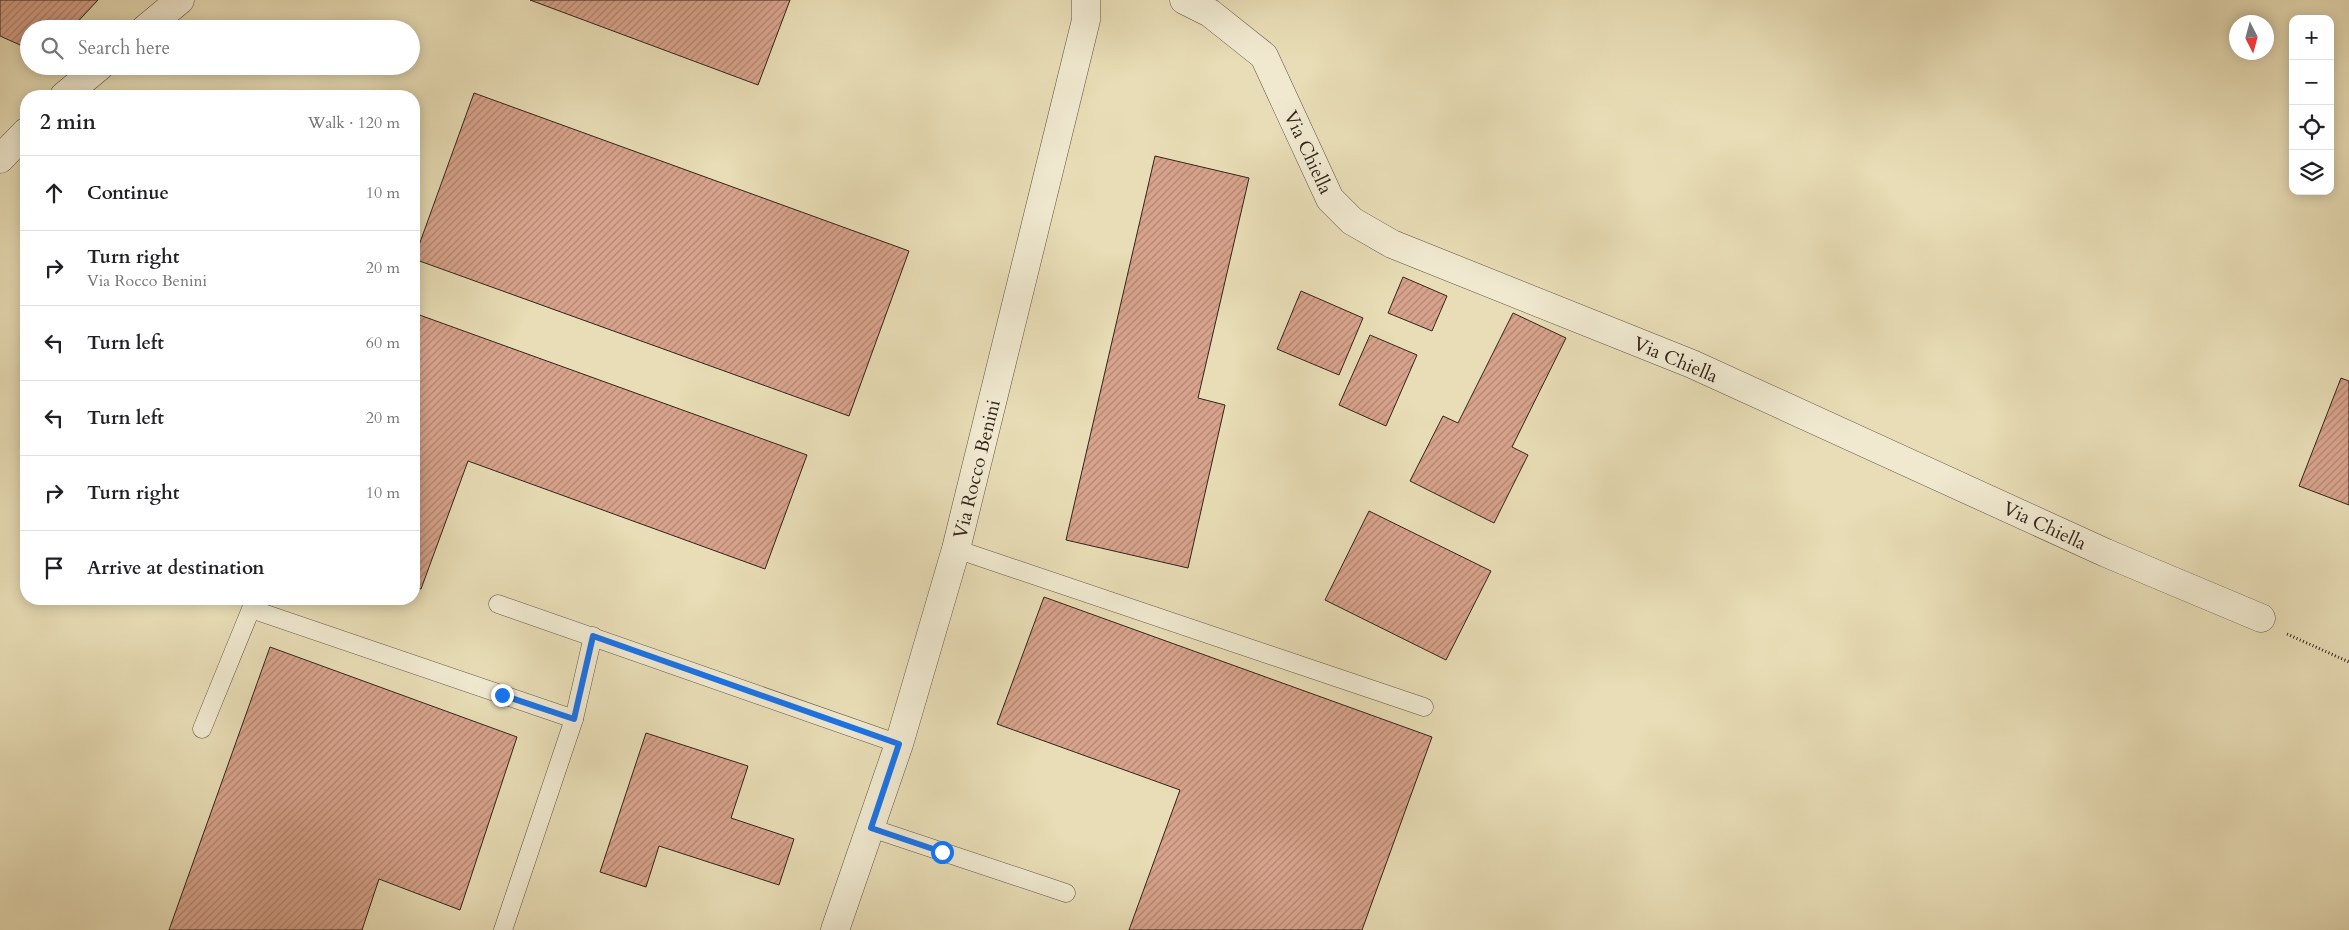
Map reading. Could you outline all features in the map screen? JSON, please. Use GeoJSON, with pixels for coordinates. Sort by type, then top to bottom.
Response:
{"type":"FeatureCollection","features":[{"type":"Feature","properties":{"kind":"street"},"geometry":{"type":"LineString","coordinates":[[156,20],[180,0]]}},
{"type":"Feature","properties":{"kind":"street","name":"Via Rocco Benini"},"geometry":{"type":"LineString","coordinates":[[835,930],[899,744],[956,549],[1086,20],[1086,0]]}},
{"type":"Feature","properties":{"kind":"street","name":"Via Chiella"},"geometry":{"type":"LineString","coordinates":[[1184,0],[1210,13],[1264,56],[1330,199],[1352,221],[1392,244],[1692,364],[2106,553],[2261,618]]}},
{"type":"Feature","properties":{"kind":"street"},"geometry":{"type":"LineString","coordinates":[[71,90],[89,75]]}},
{"type":"Feature","properties":{"kind":"street"},"geometry":{"type":"LineString","coordinates":[[0,160],[20,138]]}},
{"type":"Feature","properties":{"kind":"lane"},"geometry":{"type":"LineString","coordinates":[[956,549],[1424,707]]}},
{"type":"Feature","properties":{"kind":"lane"},"geometry":{"type":"LineString","coordinates":[[498,604],[899,744]]}},
{"type":"Feature","properties":{"kind":"lane"},"geometry":{"type":"LineString","coordinates":[[202,729],[251,609],[574,719]]}},
{"type":"Feature","properties":{"kind":"lane"},"geometry":{"type":"LineString","coordinates":[[503,930],[574,719],[593,636]]}},
{"type":"Feature","properties":{"kind":"lane"},"geometry":{"type":"LineString","coordinates":[[871,828],[1066,893]]}},
{"type":"Feature","properties":{"kind":"path"},"geometry":{"type":"LineString","coordinates":[[2261,618],[2292,636],[2349,662]]}},
{"type":"Feature","properties":{"kind":"building"},"geometry":{"type":"Polygon","coordinates":[[[0,0],[98,0],[79,20],[20,20],[20,45],[0,36],[0,0]]]}},
{"type":"Feature","properties":{"kind":"building"},"geometry":{"type":"Polygon","coordinates":[[[530,0],[790,0],[758,85],[530,0]]]}},
{"type":"Feature","properties":{"kind":"building"},"geometry":{"type":"Polygon","coordinates":[[[474,93],[909,251],[849,416],[420,261],[420,242],[474,93]]]}},
{"type":"Feature","properties":{"kind":"building"},"geometry":{"type":"Polygon","coordinates":[[[1155,156],[1249,178],[1198,398],[1225,405],[1188,568],[1066,540],[1155,156]]]}},
{"type":"Feature","properties":{"kind":"building"},"geometry":{"type":"Polygon","coordinates":[[[1403,277],[1447,296],[1432,331],[1388,313],[1403,277]]]}},
{"type":"Feature","properties":{"kind":"building"},"geometry":{"type":"Polygon","coordinates":[[[1301,291],[1363,318],[1339,375],[1277,349],[1301,291]]]}},
{"type":"Feature","properties":{"kind":"building"},"geometry":{"type":"Polygon","coordinates":[[[1513,313],[1566,338],[1512,447],[1528,455],[1494,523],[1410,481],[1443,416],[1458,423],[1513,313]]]}},
{"type":"Feature","properties":{"kind":"building"},"geometry":{"type":"Polygon","coordinates":[[[420,315],[807,455],[765,569],[468,461],[421,589],[420,315]]]}},
{"type":"Feature","properties":{"kind":"building"},"geometry":{"type":"Polygon","coordinates":[[[1370,335],[1417,355],[1386,426],[1339,405],[1370,335]]]}},
{"type":"Feature","properties":{"kind":"building"},"geometry":{"type":"Polygon","coordinates":[[[2341,378],[2349,381],[2349,505],[2299,486],[2341,378]]]}},
{"type":"Feature","properties":{"kind":"building"},"geometry":{"type":"Polygon","coordinates":[[[1369,511],[1491,571],[1446,660],[1325,600],[1369,511]]]}},
{"type":"Feature","properties":{"kind":"building"},"geometry":{"type":"Polygon","coordinates":[[[1044,597],[1432,737],[1362,930],[1129,930],[1180,790],[997,724],[1044,597]]]}},
{"type":"Feature","properties":{"kind":"building"},"geometry":{"type":"Polygon","coordinates":[[[270,647],[517,737],[460,910],[379,879],[362,930],[169,930],[270,647]]]}},
{"type":"Feature","properties":{"kind":"building"},"geometry":{"type":"Polygon","coordinates":[[[646,733],[748,766],[731,818],[794,839],[779,885],[659,846],[646,887],[600,872],[646,733]]]}},
{"type":"Feature","properties":{"kind":"route"},"geometry":{"type":"LineString","coordinates":[[502,695],[574,719],[593,636],[899,744],[871,828],[942,852]]}}]}
